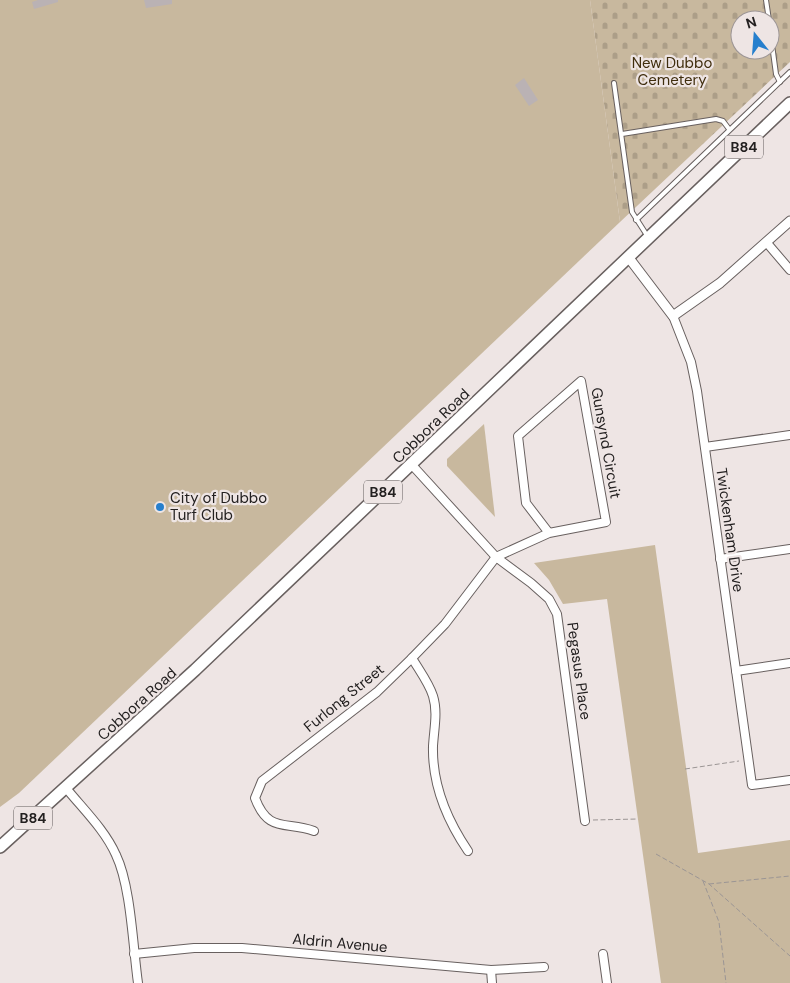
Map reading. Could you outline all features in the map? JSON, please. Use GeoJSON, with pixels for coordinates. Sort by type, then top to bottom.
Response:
{"type":"FeatureCollection","features":[{"type":"Feature","properties":{"kind":"main road","name":"Cobbora Road"},"geometry":{"type":"LineString","coordinates":[[0,847],[195,670],[790,103]]}},
{"type":"Feature","properties":{"kind":"street"},"geometry":{"type":"LineString","coordinates":[[673,316],[720,284],[790,221]]}},
{"type":"Feature","properties":{"kind":"street"},"geometry":{"type":"LineString","coordinates":[[767,243],[790,270]]}},
{"type":"Feature","properties":{"kind":"street","name":"Twickenham Drive"},"geometry":{"type":"LineString","coordinates":[[629,258],[673,316],[691,362],[705,447],[752,785],[790,780]]}},
{"type":"Feature","properties":{"kind":"street","name":"Gunsynd Circuit"},"geometry":{"type":"LineString","coordinates":[[496,557],[549,533],[606,522],[581,380],[518,436],[526,503],[549,533]]}},
{"type":"Feature","properties":{"kind":"street"},"geometry":{"type":"LineString","coordinates":[[705,447],[790,434]]}},
{"type":"Feature","properties":{"kind":"street","name":"Pegasus Place"},"geometry":{"type":"LineString","coordinates":[[412,465],[496,557],[531,582],[549,599],[558,614],[585,821]]}},
{"type":"Feature","properties":{"kind":"street"},"geometry":{"type":"LineString","coordinates":[[720,559],[790,549]]}},
{"type":"Feature","properties":{"kind":"street","name":"Furlong Street"},"geometry":{"type":"LineString","coordinates":[[314,832],[270,822],[260,813],[255,798],[262,781],[377,692],[451,617],[496,557]]}},
{"type":"Feature","properties":{"kind":"street"},"geometry":{"type":"LineString","coordinates":[[412,658],[433,695],[436,716],[433,747],[436,779],[445,809],[468,851]]}},
{"type":"Feature","properties":{"kind":"street"},"geometry":{"type":"LineString","coordinates":[[736,671],[790,663]]}},
{"type":"Feature","properties":{"kind":"street"},"geometry":{"type":"LineString","coordinates":[[66,788],[104,835],[116,855],[124,876],[138,983]]}},
{"type":"Feature","properties":{"kind":"street","name":"Aldrin Avenue"},"geometry":{"type":"LineString","coordinates":[[134,954],[194,948],[242,948],[491,970],[544,967]]}},
{"type":"Feature","properties":{"kind":"street"},"geometry":{"type":"LineString","coordinates":[[603,954],[607,983]]}},
{"type":"Feature","properties":{"kind":"street"},"geometry":{"type":"LineString","coordinates":[[491,970],[492,983]]}},
{"type":"Feature","properties":{"kind":"lane"},"geometry":{"type":"LineString","coordinates":[[774,60],[776,74],[780,82]]}},
{"type":"Feature","properties":{"kind":"lane"},"geometry":{"type":"LineString","coordinates":[[636,220],[790,72]]}},
{"type":"Feature","properties":{"kind":"lane"},"geometry":{"type":"LineString","coordinates":[[614,83],[632,212],[649,239]]}},
{"type":"Feature","properties":{"kind":"lane"},"geometry":{"type":"LineString","coordinates":[[622,134],[716,119],[723,121],[730,129]]}},
{"type":"Feature","properties":{"kind":"path"},"geometry":{"type":"LineString","coordinates":[[685,769],[749,760]]}},
{"type":"Feature","properties":{"kind":"path"},"geometry":{"type":"LineString","coordinates":[[585,821],[638,819]]}},
{"type":"Feature","properties":{"kind":"path"},"geometry":{"type":"LineString","coordinates":[[656,854],[709,884],[790,956]]}},
{"type":"Feature","properties":{"kind":"path"},"geometry":{"type":"LineString","coordinates":[[709,884],[790,876]]}},
{"type":"Feature","properties":{"kind":"path"},"geometry":{"type":"LineString","coordinates":[[703,880],[719,922],[726,983]]}},
{"type":"Feature","properties":{"kind":"green space","name":"City of Dubbo Turf Club"},"geometry":{"type":"Polygon","coordinates":[[[0,0],[590,0],[620,222],[19,793],[0,807],[0,0]]]}},
{"type":"Feature","properties":{"kind":"green space","name":"New Dubbo Cemetery"},"geometry":{"type":"Polygon","coordinates":[[[590,0],[790,0],[790,62],[620,222],[590,0]]]}},
{"type":"Feature","properties":{"kind":"green space"},"geometry":{"type":"Polygon","coordinates":[[[484,424],[495,517],[447,466],[447,459],[484,424]]]}},
{"type":"Feature","properties":{"kind":"green space"},"geometry":{"type":"Polygon","coordinates":[[[655,545],[698,853],[790,840],[790,983],[661,983],[607,599],[563,604],[549,580],[534,563],[655,545]]]}},
{"type":"Feature","properties":{"kind":"building"},"geometry":{"type":"Polygon","coordinates":[[[38,0],[58,0],[58,2],[34,9],[32,2],[38,0]]]}},
{"type":"Feature","properties":{"kind":"building"},"geometry":{"type":"Polygon","coordinates":[[[144,0],[172,0],[172,4],[146,8],[144,0]]]}},
{"type":"Feature","properties":{"kind":"building"},"geometry":{"type":"Polygon","coordinates":[[[524,78],[538,100],[529,106],[515,85],[524,78]]]}},
{"type":"Feature","properties":{"kind":"place","name":"City of Dubbo Turf Club"},"geometry":{"type":"Point","coordinates":[160,507]}}]}
